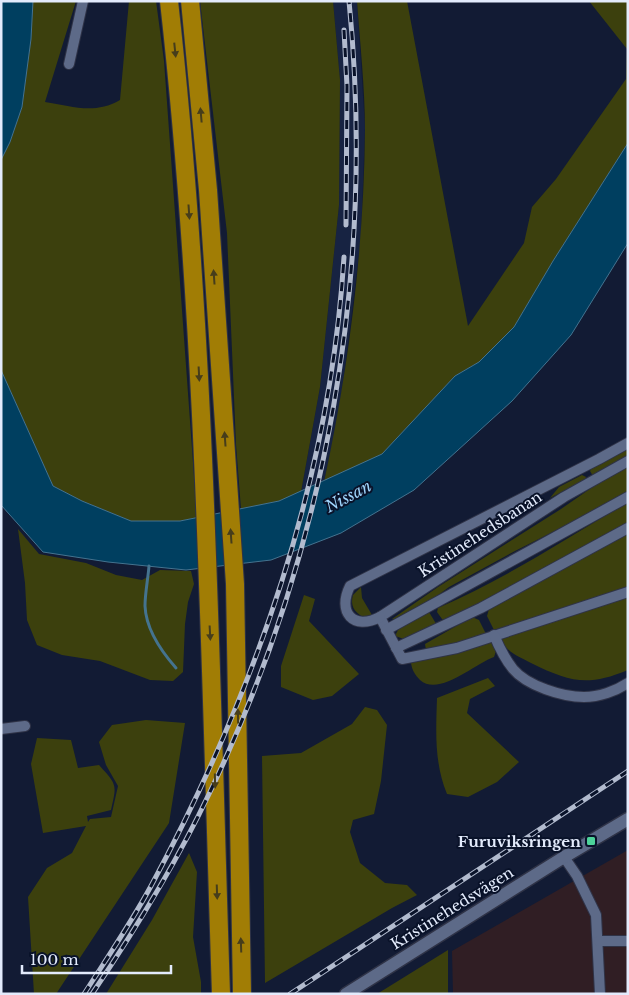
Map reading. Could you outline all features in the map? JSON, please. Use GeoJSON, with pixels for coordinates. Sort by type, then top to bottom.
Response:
{"type":"FeatureCollection","features":[{"type":"Feature","properties":{"kind":"highway"},"geometry":{"type":"LineString","coordinates":[[169,1],[187,193],[197,332],[214,724],[221,994]]}},
{"type":"Feature","properties":{"kind":"highway"},"geometry":{"type":"LineString","coordinates":[[190,1],[208,190],[235,584],[242,994]]}},
{"type":"Feature","properties":{"kind":"street"},"geometry":{"type":"LineString","coordinates":[[68,64],[83,1]]}},
{"type":"Feature","properties":{"kind":"street"},"geometry":{"type":"LineString","coordinates":[[628,443],[599,460],[350,586],[345,600],[345,607],[349,616],[354,621],[365,622],[380,618],[402,659],[457,648],[628,592]]}},
{"type":"Feature","properties":{"kind":"street","name":"Kristinehedsbanan"},"geometry":{"type":"LineString","coordinates":[[380,618],[564,497],[628,461]]}},
{"type":"Feature","properties":{"kind":"street"},"geometry":{"type":"LineString","coordinates":[[386,630],[628,497]]}},
{"type":"Feature","properties":{"kind":"street"},"geometry":{"type":"LineString","coordinates":[[396,648],[481,608],[628,528]]}},
{"type":"Feature","properties":{"kind":"street"},"geometry":{"type":"LineString","coordinates":[[494,635],[500,650],[514,670],[534,685],[569,695],[584,697],[598,696],[628,683]]}},
{"type":"Feature","properties":{"kind":"street"},"geometry":{"type":"LineString","coordinates":[[1,729],[25,726]]}},
{"type":"Feature","properties":{"kind":"street","name":"Kristinehedsvägen"},"geometry":{"type":"LineString","coordinates":[[346,994],[564,856],[628,819]]}},
{"type":"Feature","properties":{"kind":"street"},"geometry":{"type":"LineString","coordinates":[[564,856],[577,876],[596,914],[599,941],[600,994]]}},
{"type":"Feature","properties":{"kind":"street"},"geometry":{"type":"LineString","coordinates":[[599,941],[628,941]]}},
{"type":"Feature","properties":{"kind":"shaded area"},"geometry":{"type":"Polygon","coordinates":[[[333,1],[357,1],[365,128],[361,238],[343,385],[337,424],[324,482],[301,492],[320,387],[339,205],[340,80],[333,1]]]}},
{"type":"Feature","properties":{"kind":"shaded area"},"geometry":{"type":"Polygon","coordinates":[[[628,850],[628,994],[453,994],[452,951],[628,850]]]}},
{"type":"Feature","properties":{"kind":"green space"},"geometry":{"type":"Polygon","coordinates":[[[33,1],[76,1],[45,102],[92,108],[110,105],[120,100],[129,1],[156,1],[164,61],[197,518],[180,521],[131,521],[82,501],[53,486],[1,370],[1,160],[10,142],[22,107],[31,39],[33,1]]]}},
{"type":"Feature","properties":{"kind":"green space"},"geometry":{"type":"Polygon","coordinates":[[[200,1],[333,1],[340,80],[339,205],[320,387],[301,492],[279,501],[241,509],[236,444],[227,233],[200,1]]]}},
{"type":"Feature","properties":{"kind":"green space"},"geometry":{"type":"Polygon","coordinates":[[[357,1],[407,1],[468,326],[524,243],[532,207],[556,179],[626,79],[627,49],[589,1],[628,1],[628,143],[553,261],[514,327],[479,362],[455,376],[382,454],[324,482],[348,351],[362,219],[365,114],[357,1]]]}},
{"type":"Feature","properties":{"kind":"green space"},"geometry":{"type":"Polygon","coordinates":[[[628,448],[628,457],[593,476],[590,471],[591,469],[628,448]]]}},
{"type":"Feature","properties":{"kind":"green space"},"geometry":{"type":"Polygon","coordinates":[[[628,466],[628,494],[515,551],[449,587],[429,602],[398,619],[392,619],[607,477],[628,466]]]}},
{"type":"Feature","properties":{"kind":"green space"},"geometry":{"type":"Polygon","coordinates":[[[582,475],[586,477],[585,480],[550,498],[559,487],[582,475]]]}},
{"type":"Feature","properties":{"kind":"green space"},"geometry":{"type":"Polygon","coordinates":[[[628,502],[628,523],[449,621],[442,619],[437,612],[438,608],[511,571],[628,502]]]}},
{"type":"Feature","properties":{"kind":"green space"},"geometry":{"type":"Polygon","coordinates":[[[18,529],[39,554],[86,563],[116,575],[142,580],[160,570],[191,571],[194,584],[188,602],[185,624],[183,672],[173,681],[150,680],[100,661],[62,655],[37,645],[27,620],[25,583],[18,529]]]}},
{"type":"Feature","properties":{"kind":"green space"},"geometry":{"type":"Polygon","coordinates":[[[628,533],[628,589],[494,630],[487,616],[489,609],[628,533]]]}},
{"type":"Feature","properties":{"kind":"green space"},"geometry":{"type":"Polygon","coordinates":[[[361,587],[362,598],[372,615],[363,617],[354,608],[352,602],[353,595],[361,587]]]}},
{"type":"Feature","properties":{"kind":"green space"},"geometry":{"type":"Polygon","coordinates":[[[304,595],[315,599],[309,621],[359,674],[332,696],[313,700],[281,687],[281,666],[304,595]]]}},
{"type":"Feature","properties":{"kind":"green space"},"geometry":{"type":"Polygon","coordinates":[[[628,597],[628,670],[614,675],[590,680],[568,678],[518,656],[507,649],[501,640],[505,636],[628,597]]]}},
{"type":"Feature","properties":{"kind":"green space"},"geometry":{"type":"Polygon","coordinates":[[[429,612],[438,627],[407,640],[395,636],[399,628],[429,612]]]}},
{"type":"Feature","properties":{"kind":"green space"},"geometry":{"type":"Polygon","coordinates":[[[472,617],[479,620],[486,634],[441,648],[426,650],[425,644],[472,617]]]}},
{"type":"Feature","properties":{"kind":"green space"},"geometry":{"type":"Polygon","coordinates":[[[491,641],[496,651],[494,657],[457,678],[446,682],[437,685],[428,684],[420,680],[412,668],[411,663],[413,660],[491,641]]]}},
{"type":"Feature","properties":{"kind":"green space"},"geometry":{"type":"Polygon","coordinates":[[[488,678],[495,686],[470,699],[467,713],[519,762],[497,782],[468,797],[447,794],[438,759],[436,735],[437,698],[488,678]]]}},
{"type":"Feature","properties":{"kind":"green space"},"geometry":{"type":"Polygon","coordinates":[[[365,707],[377,710],[387,725],[381,781],[374,814],[353,820],[350,832],[360,863],[385,883],[407,885],[417,895],[265,983],[262,756],[301,753],[352,724],[365,707]]]}},
{"type":"Feature","properties":{"kind":"green space"},"geometry":{"type":"Polygon","coordinates":[[[146,720],[185,723],[169,823],[56,994],[34,994],[28,897],[47,868],[72,853],[86,826],[43,833],[31,764],[37,738],[71,740],[78,768],[99,765],[112,781],[115,790],[111,810],[87,816],[88,822],[90,819],[111,817],[118,786],[106,765],[99,742],[112,725],[146,720]]]}},
{"type":"Feature","properties":{"kind":"green space"},"geometry":{"type":"Polygon","coordinates":[[[189,853],[197,872],[193,937],[201,982],[201,994],[106,994],[152,920],[189,853]]]}},
{"type":"Feature","properties":{"kind":"green space"},"geometry":{"type":"Polygon","coordinates":[[[448,950],[448,994],[377,994],[448,950]]]}},
{"type":"Feature","properties":{"kind":"water"},"geometry":{"type":"Polygon","coordinates":[[[1,1],[33,1],[31,39],[22,107],[10,142],[1,160],[1,1]]]}},
{"type":"Feature","properties":{"kind":"water","name":"Nissan"},"geometry":{"type":"Polygon","coordinates":[[[628,143],[628,243],[571,335],[512,401],[414,490],[341,533],[271,560],[186,570],[108,562],[43,552],[1,505],[1,370],[53,486],[82,501],[131,521],[180,521],[279,501],[382,454],[455,376],[479,362],[514,327],[553,261],[628,143]]]}},
{"type":"Feature","properties":{"kind":"waterway"},"geometry":{"type":"LineString","coordinates":[[149,566],[145,596],[148,623],[160,647],[176,668]]}},
{"type":"Feature","properties":{"kind":"railway"},"geometry":{"type":"LineString","coordinates":[[92,994],[154,896],[183,846],[209,794],[250,701],[284,605],[312,507],[333,407],[348,306],[355,205],[356,103],[349,1]]}},
{"type":"Feature","properties":{"kind":"railway"},"geometry":{"type":"LineString","coordinates":[[344,30],[347,86],[346,225]]}},
{"type":"Feature","properties":{"kind":"railway"},"geometry":{"type":"LineString","coordinates":[[84,994],[143,900],[189,812],[255,660],[282,582],[304,503],[323,422],[336,340],[344,257]]}},
{"type":"Feature","properties":{"kind":"railway"},"geometry":{"type":"LineString","coordinates":[[290,994],[628,771]]}},
{"type":"Feature","properties":{"kind":"place","name":"Furuviksringen"},"geometry":{"type":"Point","coordinates":[591,841]}}]}
